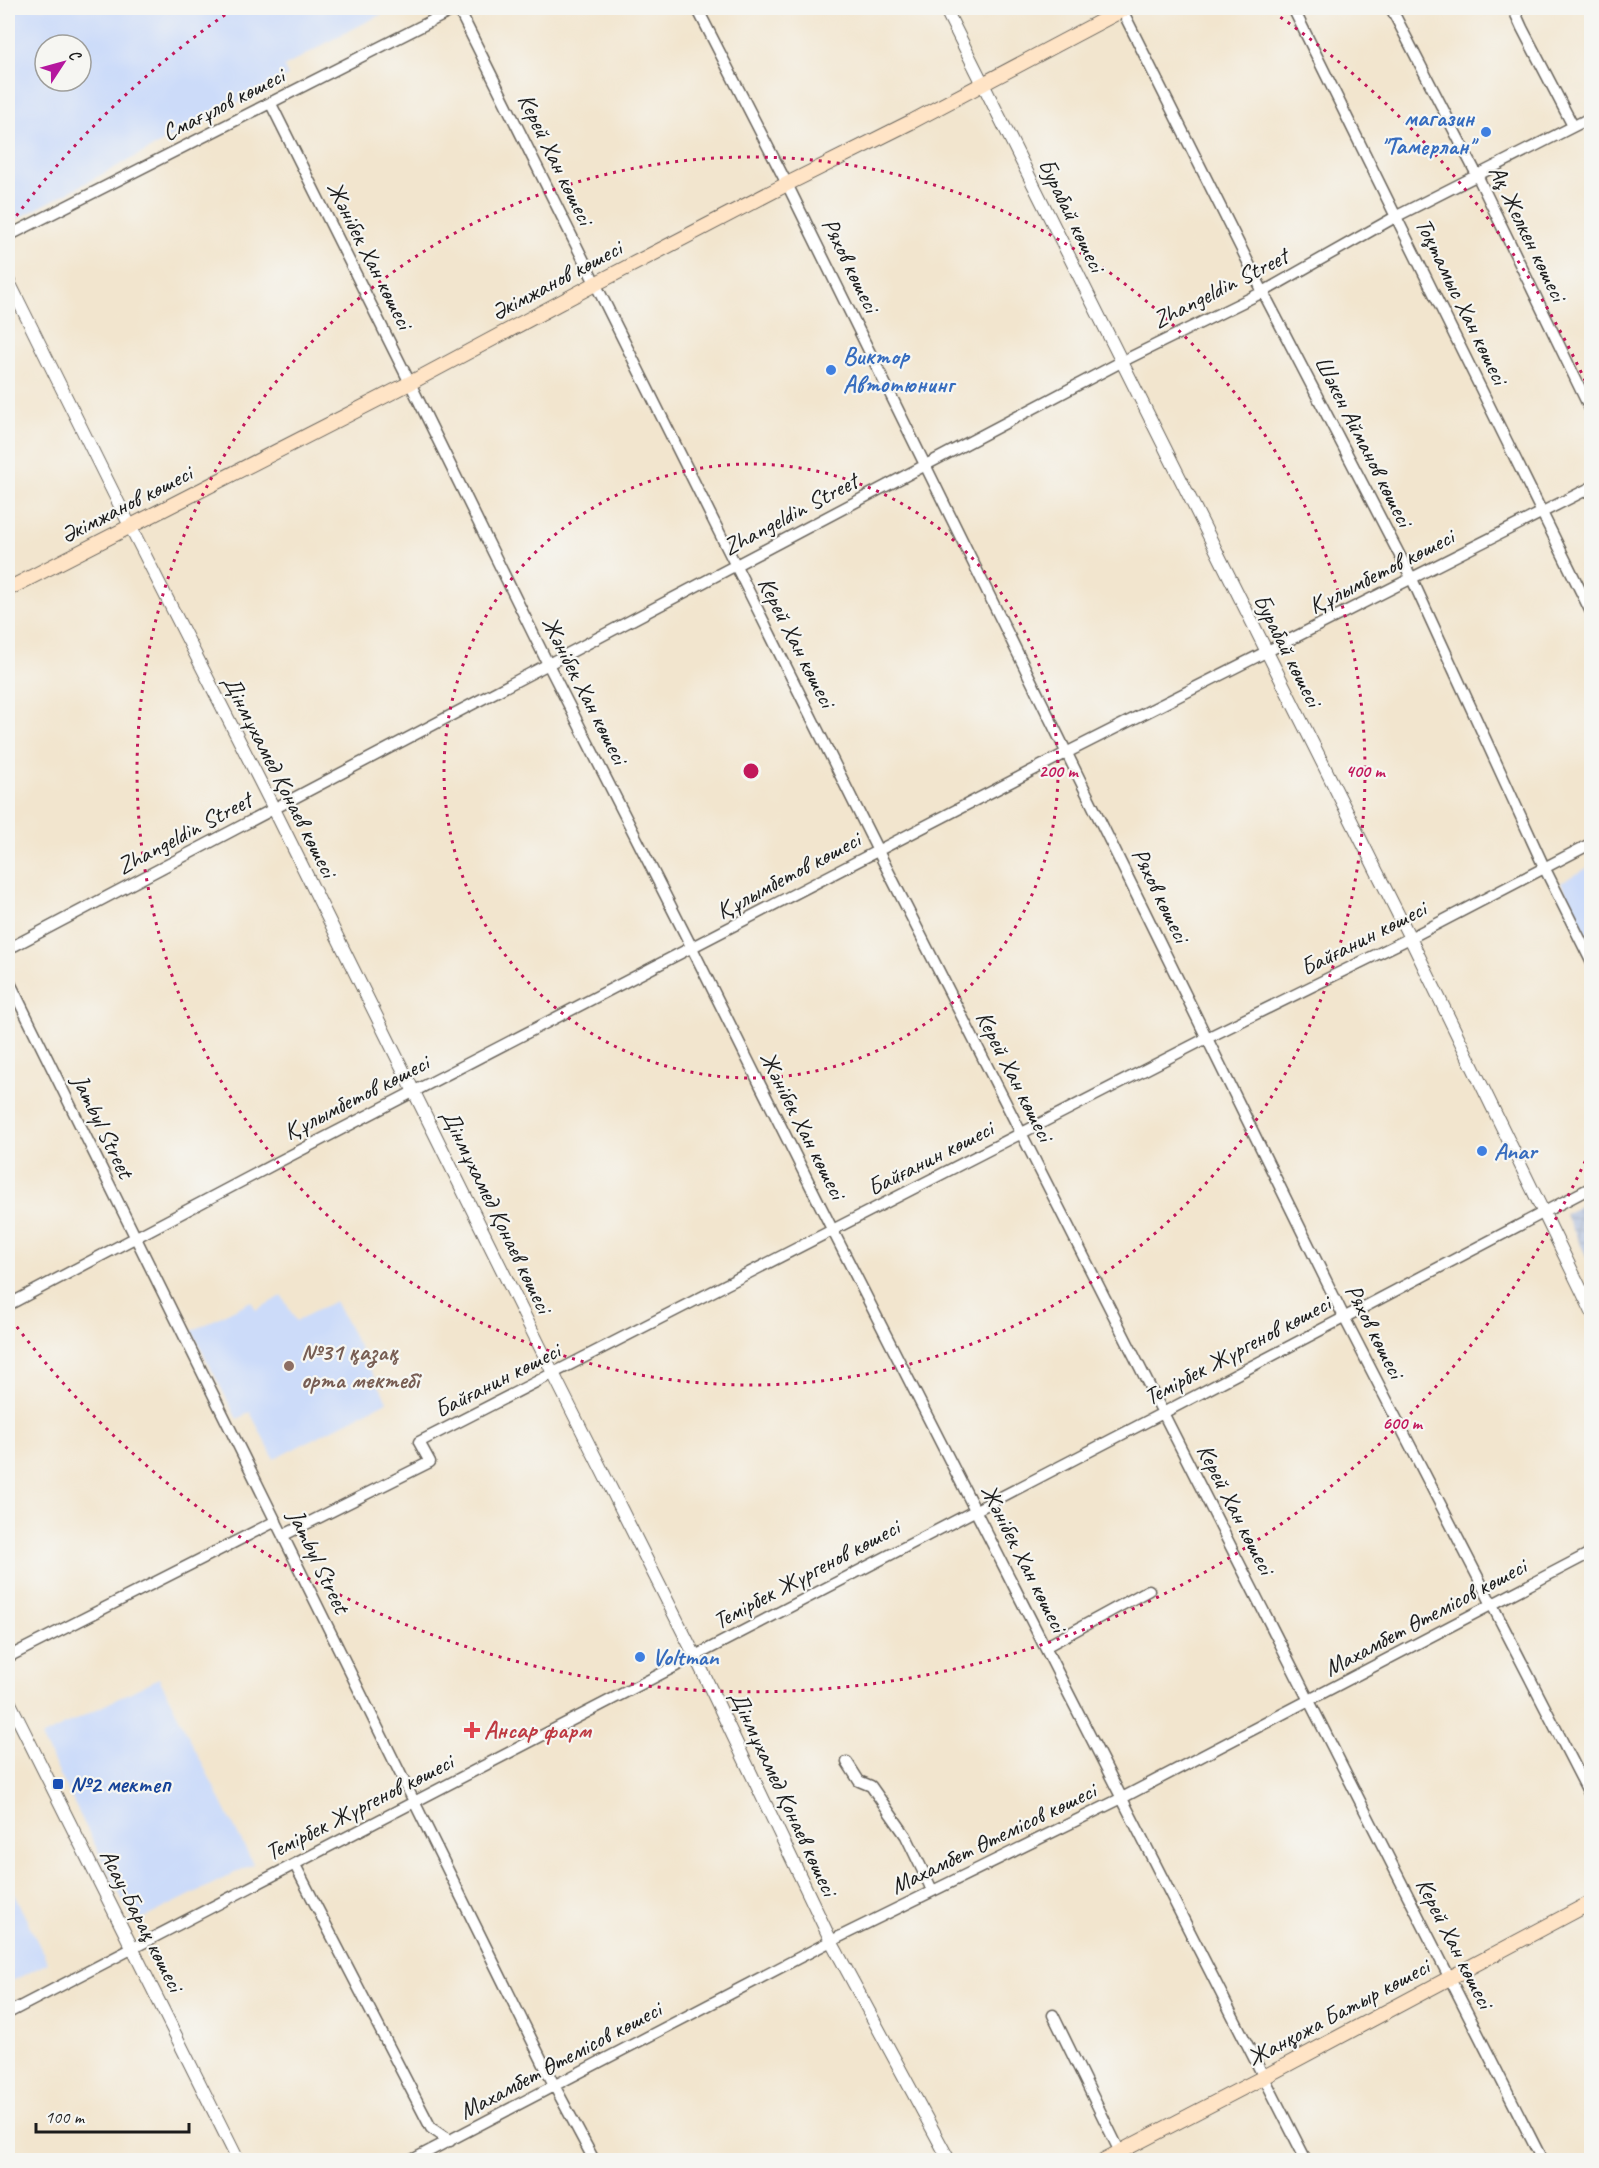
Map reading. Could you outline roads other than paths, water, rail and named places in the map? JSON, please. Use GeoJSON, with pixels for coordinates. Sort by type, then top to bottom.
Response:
{"type":"FeatureCollection","features":[{"type":"Feature","properties":{"kind":"main road","name":"Әкімжанов көшесі"},"geometry":{"type":"LineString","coordinates":[[8,589],[410,383],[787,183],[911,122],[1123,8]]}},
{"type":"Feature","properties":{"kind":"main road","name":"Жанқожа Батыр көшесі"},"geometry":{"type":"LineString","coordinates":[[1104,2160],[1592,1902]]}},
{"type":"Feature","properties":{"kind":"street","name":"Смағұлов көшесі"},"geometry":{"type":"LineString","coordinates":[[8,236],[457,8]]}},
{"type":"Feature","properties":{"kind":"street","name":"Керей Хан көшесі"},"geometry":{"type":"LineString","coordinates":[[457,8],[878,851],[1542,2160]]}},
{"type":"Feature","properties":{"kind":"street","name":"Ряхов көшесі"},"geometry":{"type":"LineString","coordinates":[[697,8],[787,183],[1344,1317],[1592,1799]]}},
{"type":"Feature","properties":{"kind":"street","name":"Бурабай көшесі"},"geometry":{"type":"LineString","coordinates":[[945,8],[1410,938],[1592,1312]]}},
{"type":"Feature","properties":{"kind":"street","name":"Шәкен Айманов көшесі"},"geometry":{"type":"LineString","coordinates":[[1123,8],[1263,292],[1412,579],[1544,867],[1592,963]]}},
{"type":"Feature","properties":{"kind":"street","name":"Тоқтамыс Хан көшесі"},"geometry":{"type":"LineString","coordinates":[[1293,8],[1592,614]]}},
{"type":"Feature","properties":{"kind":"street","name":"Ақ Желкен көшесі"},"geometry":{"type":"LineString","coordinates":[[1391,8],[1477,175],[1592,413]]}},
{"type":"Feature","properties":{"kind":"street"},"geometry":{"type":"LineString","coordinates":[[1513,8],[1573,126]]}},
{"type":"Feature","properties":{"kind":"street","name":"Жәнібек Хан көшесі"},"geometry":{"type":"LineString","coordinates":[[271,104],[548,664],[693,948],[833,1231],[1306,2160]]}},
{"type":"Feature","properties":{"kind":"street","name":"Zhangeldin Street"},"geometry":{"type":"LineString","coordinates":[[8,950],[1121,362],[1263,292],[1397,216],[1592,117]]}},
{"type":"Feature","properties":{"kind":"street","name":"Дінмұхамед Қонаев көшесі"},"geometry":{"type":"LineString","coordinates":[[8,280],[415,1091],[695,1656],[831,1941],[949,2160]]}},
{"type":"Feature","properties":{"kind":"street","name":"Құлымбетов көшесі"},"geometry":{"type":"LineString","coordinates":[[8,1305],[1068,752],[1592,488]]}},
{"type":"Feature","properties":{"kind":"street","name":"Байғанин көшесі"},"geometry":{"type":"LineString","coordinates":[[284,1535],[430,1462],[419,1442],[554,1375],[1207,1038],[1410,938],[1592,843]]}},
{"type":"Feature","properties":{"kind":"street","name":"Jambyl Street"},"geometry":{"type":"LineString","coordinates":[[8,979],[555,2087],[594,2160]]}},
{"type":"Feature","properties":{"kind":"street","name":"Темірбек Жүргенов көшесі"},"geometry":{"type":"LineString","coordinates":[[8,2013],[1163,1413],[1592,1187]]}},
{"type":"Feature","properties":{"kind":"street"},"geometry":{"type":"LineString","coordinates":[[8,1656],[276,1521]]}},
{"type":"Feature","properties":{"kind":"street","name":"Махамбет Өтемісов көшесі"},"geometry":{"type":"LineString","coordinates":[[412,2160],[831,1941],[1122,1798],[1592,1552]]}},
{"type":"Feature","properties":{"kind":"street"},"geometry":{"type":"LineString","coordinates":[[1045,1647],[1149,1590]]}},
{"type":"Feature","properties":{"kind":"street","name":"Асау-Барақ көшесі"},"geometry":{"type":"LineString","coordinates":[[8,1699],[238,2160]]}},
{"type":"Feature","properties":{"kind":"street"},"geometry":{"type":"LineString","coordinates":[[847,1762],[859,1781],[871,1786],[906,1836],[932,1890]]}},
{"type":"Feature","properties":{"kind":"street"},"geometry":{"type":"LineString","coordinates":[[295,1865],[431,2128],[450,2141]]}},
{"type":"Feature","properties":{"kind":"street"},"geometry":{"type":"LineString","coordinates":[[1053,2015],[1120,2152]]}},
{"type":"Feature","properties":{"kind":"place","name":"магазин \"Тамерлан\""},"geometry":{"type":"Point","coordinates":[1486,132]}},
{"type":"Feature","properties":{"kind":"place","name":"Виктор Автотюнинг"},"geometry":{"type":"Point","coordinates":[831,370]}},
{"type":"Feature","properties":{"kind":"place","name":"Anar"},"geometry":{"type":"Point","coordinates":[1482,1151]}},
{"type":"Feature","properties":{"kind":"place","name":"№31 қазақ орта мектебі"},"geometry":{"type":"Point","coordinates":[289,1366]}},
{"type":"Feature","properties":{"kind":"place","name":"Voltman"},"geometry":{"type":"Point","coordinates":[640,1657]}},
{"type":"Feature","properties":{"kind":"place","name":"Ансар фарм"},"geometry":{"type":"Point","coordinates":[472,1730]}},
{"type":"Feature","properties":{"kind":"place","name":"№2 мектеп"},"geometry":{"type":"Point","coordinates":[58,1784]}}]}
